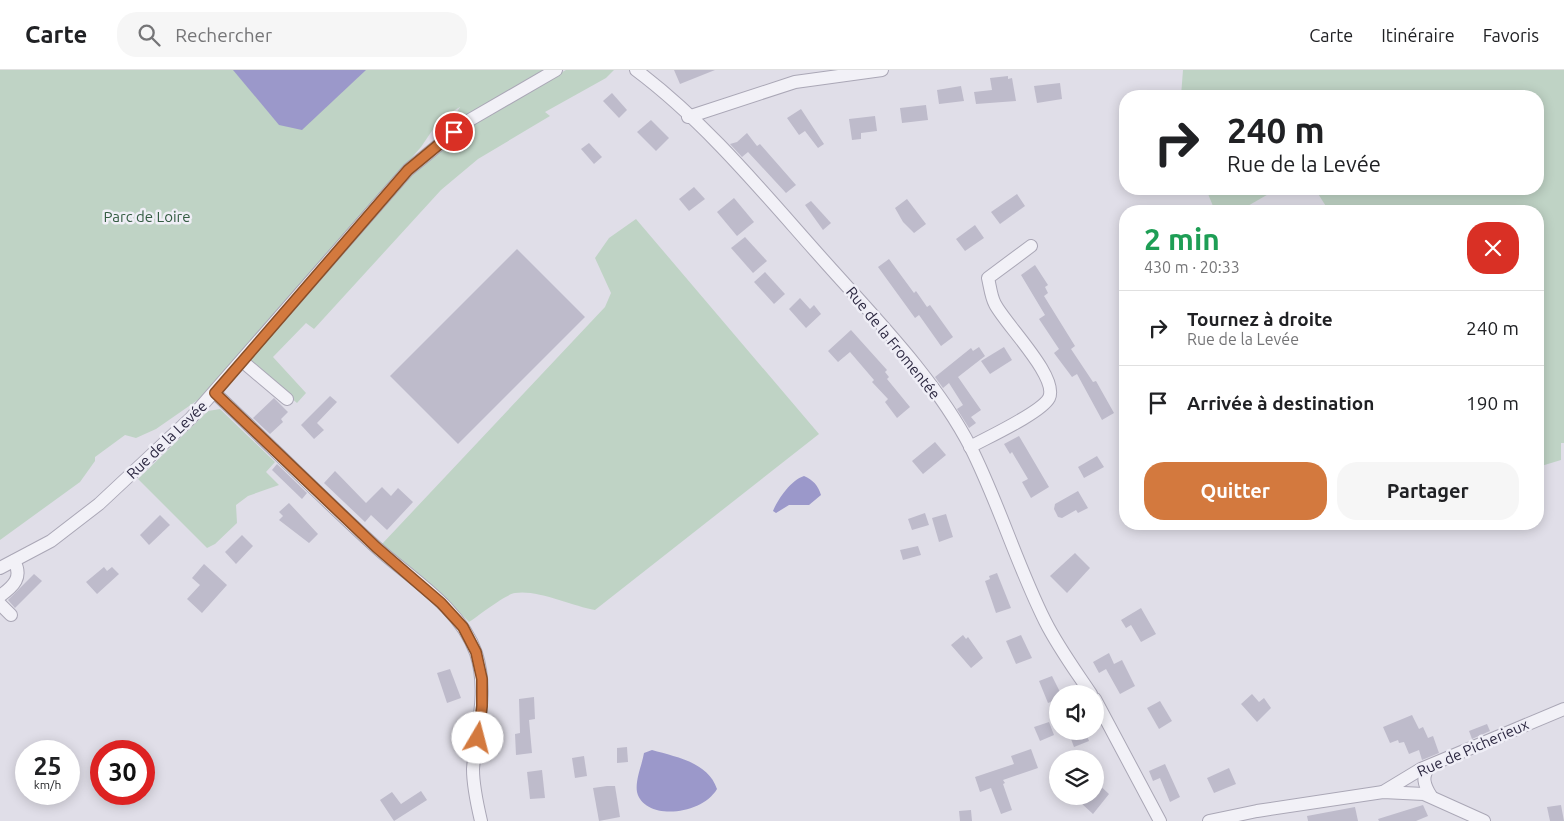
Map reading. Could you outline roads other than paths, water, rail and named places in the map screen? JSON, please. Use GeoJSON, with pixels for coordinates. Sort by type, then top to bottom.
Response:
{"type":"FeatureCollection","features":[{"type":"Feature","properties":{"kind":"street","name":"Rue de la Levée"},"geometry":{"type":"LineString","coordinates":[[0,568],[51,541],[100,504],[215,393],[408,170],[468,121],[556,70]]}},
{"type":"Feature","properties":{"kind":"street","name":"Rue de la Fromentée"},"geometry":{"type":"LineString","coordinates":[[636,70],[654,84],[770,199],[910,360],[940,399],[970,447],[1045,620],[1085,685]]}},
{"type":"Feature","properties":{"kind":"street"},"geometry":{"type":"LineString","coordinates":[[688,117],[795,82],[882,70]]}},
{"type":"Feature","properties":{"kind":"street"},"geometry":{"type":"LineString","coordinates":[[970,447],[1039,408],[1049,398],[1050,387],[1043,372],[994,303],[988,278],[1030,246]]}},
{"type":"Feature","properties":{"kind":"street"},"geometry":{"type":"LineString","coordinates":[[242,361],[287,399]]}},
{"type":"Feature","properties":{"kind":"street"},"geometry":{"type":"LineString","coordinates":[[215,393],[376,547],[441,603],[463,627],[476,652],[482,679],[482,706],[473,770],[476,802],[481,821]]}},
{"type":"Feature","properties":{"kind":"street"},"geometry":{"type":"LineString","coordinates":[[0,596],[18,580],[19,571],[14,561]]}},
{"type":"Feature","properties":{"kind":"street"},"geometry":{"type":"LineString","coordinates":[[0,604],[11,615]]}},
{"type":"Feature","properties":{"kind":"street","name":"Rue de Picherieux"},"geometry":{"type":"LineString","coordinates":[[1383,792],[1430,766],[1564,709]]}},
{"type":"Feature","properties":{"kind":"street"},"geometry":{"type":"LineString","coordinates":[[1104,716],[1160,821]]}},
{"type":"Feature","properties":{"kind":"street"},"geometry":{"type":"LineString","coordinates":[[1430,766],[1426,771],[1424,786],[1430,796]]}},
{"type":"Feature","properties":{"kind":"street"},"geometry":{"type":"LineString","coordinates":[[1209,821],[1256,811],[1383,792],[1424,794],[1484,821]]}},
{"type":"Feature","properties":{"kind":"park label","name":"Parc de Loire"},"geometry":{"type":"Point","coordinates":[147,217]}}]}
